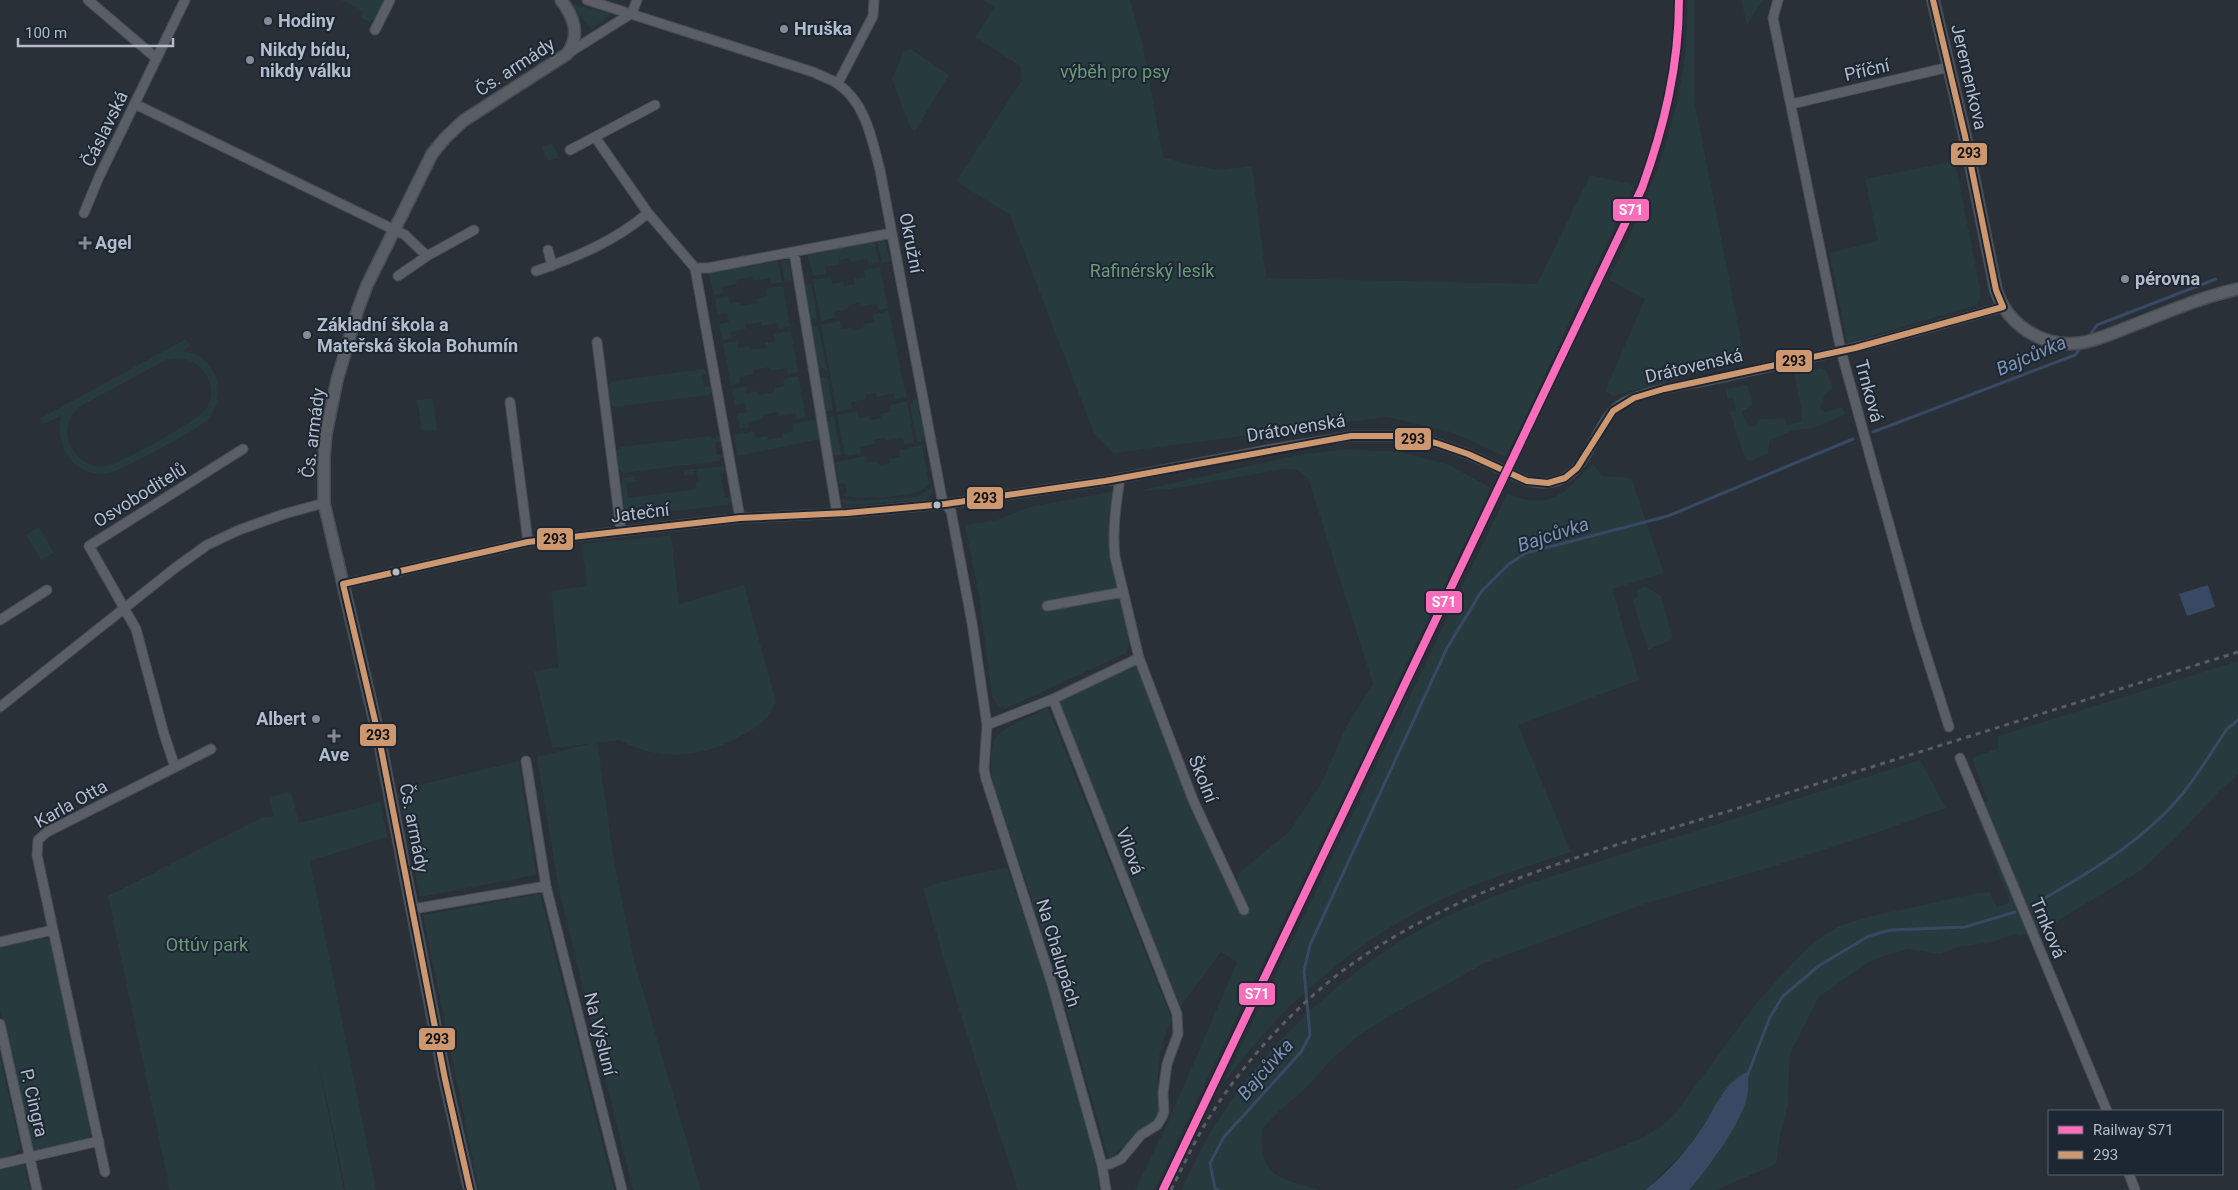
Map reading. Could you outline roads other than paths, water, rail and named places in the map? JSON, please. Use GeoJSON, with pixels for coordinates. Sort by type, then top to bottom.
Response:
{"type":"FeatureCollection","features":[{"type":"Feature","properties":{"kind":"main road"},"geometry":{"type":"LineString","coordinates":[[562,0],[570,12],[576,27],[574,43],[567,54]]}},
{"type":"Feature","properties":{"kind":"main road","name":"Jeremenkova"},"geometry":{"type":"LineString","coordinates":[[1933,0],[1950,67],[1996,290],[2003,307]]}},
{"type":"Feature","properties":{"kind":"main road","name":"Čs. armády"},"geometry":{"type":"LineString","coordinates":[[470,1190],[445,1079],[379,738],[324,503],[326,434],[342,356],[368,285],[426,165],[445,138],[463,121],[567,54]]}},
{"type":"Feature","properties":{"kind":"main road"},"geometry":{"type":"LineString","coordinates":[[2003,307],[2021,327],[2041,338],[2061,343],[2077,343],[2098,339],[2207,298],[2238,289]]}},
{"type":"Feature","properties":{"kind":"street"},"geometry":{"type":"LineString","coordinates":[[88,0],[156,58]]}},
{"type":"Feature","properties":{"kind":"street","name":"Čáslavská"},"geometry":{"type":"LineString","coordinates":[[84,213],[99,177],[185,0]]}},
{"type":"Feature","properties":{"kind":"street"},"geometry":{"type":"LineString","coordinates":[[375,30],[390,0]]}},
{"type":"Feature","properties":{"kind":"street","name":"Okružní"},"geometry":{"type":"LineString","coordinates":[[587,0],[813,72],[838,83],[856,104],[869,127],[880,170],[942,499],[945,504]]}},
{"type":"Feature","properties":{"kind":"street"},"geometry":{"type":"LineString","coordinates":[[632,13],[637,0]]}},
{"type":"Feature","properties":{"kind":"street"},"geometry":{"type":"LineString","coordinates":[[838,83],[874,16],[874,0]]}},
{"type":"Feature","properties":{"kind":"street","name":"Trnková"},"geometry":{"type":"LineString","coordinates":[[1778,0],[1774,18],[1841,351],[1918,630],[1949,727]]}},
{"type":"Feature","properties":{"kind":"street","name":"Čs. armády"},"geometry":{"type":"LineString","coordinates":[[567,54],[632,13]]}},
{"type":"Feature","properties":{"kind":"street","name":"Příční"},"geometry":{"type":"LineString","coordinates":[[1792,104],[1950,67]]}},
{"type":"Feature","properties":{"kind":"street"},"geometry":{"type":"LineString","coordinates":[[135,104],[394,230],[409,238],[426,256]]}},
{"type":"Feature","properties":{"kind":"street"},"geometry":{"type":"LineString","coordinates":[[570,150],[655,105]]}},
{"type":"Feature","properties":{"kind":"street"},"geometry":{"type":"LineString","coordinates":[[595,137],[648,213],[695,268],[740,518]]}},
{"type":"Feature","properties":{"kind":"street"},"geometry":{"type":"LineString","coordinates":[[536,271],[600,246],[629,228],[648,213]]}},
{"type":"Feature","properties":{"kind":"street"},"geometry":{"type":"LineString","coordinates":[[398,276],[426,256],[474,230]]}},
{"type":"Feature","properties":{"kind":"street"},"geometry":{"type":"LineString","coordinates":[[695,268],[708,268],[892,233]]}},
{"type":"Feature","properties":{"kind":"street"},"geometry":{"type":"LineString","coordinates":[[548,250],[552,266]]}},
{"type":"Feature","properties":{"kind":"street"},"geometry":{"type":"LineString","coordinates":[[794,252],[837,513]]}},
{"type":"Feature","properties":{"kind":"street","name":"Drátovenská"},"geometry":{"type":"LineString","coordinates":[[1120,478],[1318,440],[1367,435],[1398,436],[1436,443],[1468,454],[1519,478],[1543,484],[1566,476],[1583,461],[1609,416],[1620,404],[1634,398],[1841,351],[2003,307]]}},
{"type":"Feature","properties":{"kind":"street"},"geometry":{"type":"LineString","coordinates":[[597,342],[621,531]]}},
{"type":"Feature","properties":{"kind":"street"},"geometry":{"type":"LineString","coordinates":[[510,402],[528,542]]}},
{"type":"Feature","properties":{"kind":"street","name":"Osvoboditelů"},"geometry":{"type":"LineString","coordinates":[[125,608],[89,546],[243,449]]}},
{"type":"Feature","properties":{"kind":"street"},"geometry":{"type":"LineString","coordinates":[[945,504],[1120,478]]}},
{"type":"Feature","properties":{"kind":"street","name":"Školní"},"geometry":{"type":"LineString","coordinates":[[1120,478],[1112,527],[1115,557],[1139,658],[1193,800],[1244,910]]}},
{"type":"Feature","properties":{"kind":"street"},"geometry":{"type":"LineString","coordinates":[[0,707],[175,568],[207,545],[238,530],[324,503]]}},
{"type":"Feature","properties":{"kind":"street","name":"Jateční"},"geometry":{"type":"LineString","coordinates":[[343,584],[528,542],[740,518],[837,513],[945,504]]}},
{"type":"Feature","properties":{"kind":"street","name":"Na Chalupách"},"geometry":{"type":"LineString","coordinates":[[945,504],[951,511],[972,623],[987,725],[984,769],[986,779],[1052,984],[1102,1165],[1106,1190]]}},
{"type":"Feature","properties":{"kind":"street"},"geometry":{"type":"LineString","coordinates":[[0,620],[47,590]]}},
{"type":"Feature","properties":{"kind":"street"},"geometry":{"type":"LineString","coordinates":[[1047,606],[1123,592]]}},
{"type":"Feature","properties":{"kind":"street"},"geometry":{"type":"LineString","coordinates":[[125,608],[136,629],[164,734],[176,766]]}},
{"type":"Feature","properties":{"kind":"street"},"geometry":{"type":"LineString","coordinates":[[987,725],[1053,699],[1139,658]]}},
{"type":"Feature","properties":{"kind":"street","name":"Vilová"},"geometry":{"type":"LineString","coordinates":[[1053,699],[1177,1014],[1178,1034],[1167,1064],[1163,1092],[1164,1112],[1161,1119],[1157,1125],[1141,1135],[1121,1159],[1102,1165]]}},
{"type":"Feature","properties":{"kind":"street","name":"Karla Otta"},"geometry":{"type":"LineString","coordinates":[[105,1172],[38,856],[38,840],[47,832],[211,749]]}},
{"type":"Feature","properties":{"kind":"street","name":"Trnková"},"geometry":{"type":"LineString","coordinates":[[1960,758],[2107,1110]]}},
{"type":"Feature","properties":{"kind":"street","name":"Na Výsluní"},"geometry":{"type":"LineString","coordinates":[[526,761],[546,886],[622,1190]]}},
{"type":"Feature","properties":{"kind":"street"},"geometry":{"type":"LineString","coordinates":[[413,909],[546,886]]}},
{"type":"Feature","properties":{"kind":"street"},"geometry":{"type":"LineString","coordinates":[[0,942],[54,930]]}},
{"type":"Feature","properties":{"kind":"street","name":"P. Cingra"},"geometry":{"type":"LineString","coordinates":[[0,1024],[37,1190]]}},
{"type":"Feature","properties":{"kind":"street"},"geometry":{"type":"LineString","coordinates":[[0,1164],[99,1141]]}},
{"type":"Feature","properties":{"kind":"street"},"geometry":{"type":"LineString","coordinates":[[2129,1175],[2135,1190]]}},
{"type":"Feature","properties":{"kind":"water"},"geometry":{"type":"Polygon","coordinates":[[[2208,585],[2215,607],[2187,616],[2179,594],[2208,585]]]}},
{"type":"Feature","properties":{"kind":"water"},"geometry":{"type":"Polygon","coordinates":[[[1747,1072],[1748,1091],[1746,1102],[1740,1115],[1715,1157],[1689,1190],[1645,1190],[1667,1171],[1693,1142],[1724,1091],[1738,1077],[1747,1072]]]}},
{"type":"Feature","properties":{"kind":"waterway","name":"Bajcůvka"},"geometry":{"type":"LineString","coordinates":[[2087,339],[2097,325],[2216,279]]}},
{"type":"Feature","properties":{"kind":"waterway","name":"Bajcůvka"},"geometry":{"type":"LineString","coordinates":[[1873,432],[2075,355],[2082,346]]}},
{"type":"Feature","properties":{"kind":"waterway","name":"Bajcůvka"},"geometry":{"type":"LineString","coordinates":[[1218,1190],[1215,1188],[1210,1163],[1224,1137],[1301,1052],[1310,1035],[1304,971],[1310,945],[1447,648],[1481,592],[1509,564],[1526,553],[1668,516],[1853,439]]}},
{"type":"Feature","properties":{"kind":"waterway"},"geometry":{"type":"LineString","coordinates":[[2031,906],[2110,858],[2164,815],[2186,790],[2227,729],[2238,720]]}},
{"type":"Feature","properties":{"kind":"waterway"},"geometry":{"type":"LineString","coordinates":[[1746,1079],[1770,1017],[1783,996],[1820,965],[1869,936],[1891,930],[1965,927],[2015,912]]}},
{"type":"Feature","properties":{"kind":"railway"},"geometry":{"type":"LineString","coordinates":[[1171,1190],[1190,1151],[1212,1113],[1239,1075],[1270,1037],[1305,1002],[1341,972],[1388,940],[1438,913],[1489,890],[1595,852],[2238,652]]}},
{"type":"Feature","properties":{"kind":"rail line","name":"S71"},"geometry":{"type":"LineString","coordinates":[[1163,1190],[1642,188],[1669,96],[1676,49],[1679,0]]}},
{"type":"Feature","properties":{"kind":"place","name":"Hodiny"},"geometry":{"type":"Point","coordinates":[268,21]}},
{"type":"Feature","properties":{"kind":"place","name":"Hruška"},"geometry":{"type":"Point","coordinates":[784,29]}},
{"type":"Feature","properties":{"kind":"place","name":"Nikdy bídu, nikdy válku"},"geometry":{"type":"Point","coordinates":[250,60]}},
{"type":"Feature","properties":{"kind":"place","name":"Agel"},"geometry":{"type":"Point","coordinates":[85,243]}},
{"type":"Feature","properties":{"kind":"place","name":"pérovna"},"geometry":{"type":"Point","coordinates":[2125,279]}},
{"type":"Feature","properties":{"kind":"place","name":"Základní škola a Mateřská škola Bohumín"},"geometry":{"type":"Point","coordinates":[307,335]}},
{"type":"Feature","properties":{"kind":"place","name":"Albert"},"geometry":{"type":"Point","coordinates":[316,719]}},
{"type":"Feature","properties":{"kind":"place","name":"Ave"},"geometry":{"type":"Point","coordinates":[334,736]}},
{"type":"Feature","properties":{"kind":"park label","name":"výběh pro psy"},"geometry":{"type":"Point","coordinates":[1115,72]}},
{"type":"Feature","properties":{"kind":"park label","name":"Rafinérský lesík"},"geometry":{"type":"Point","coordinates":[1152,271]}},
{"type":"Feature","properties":{"kind":"park label","name":"Ottúv park"},"geometry":{"type":"Point","coordinates":[207,945]}}]}
